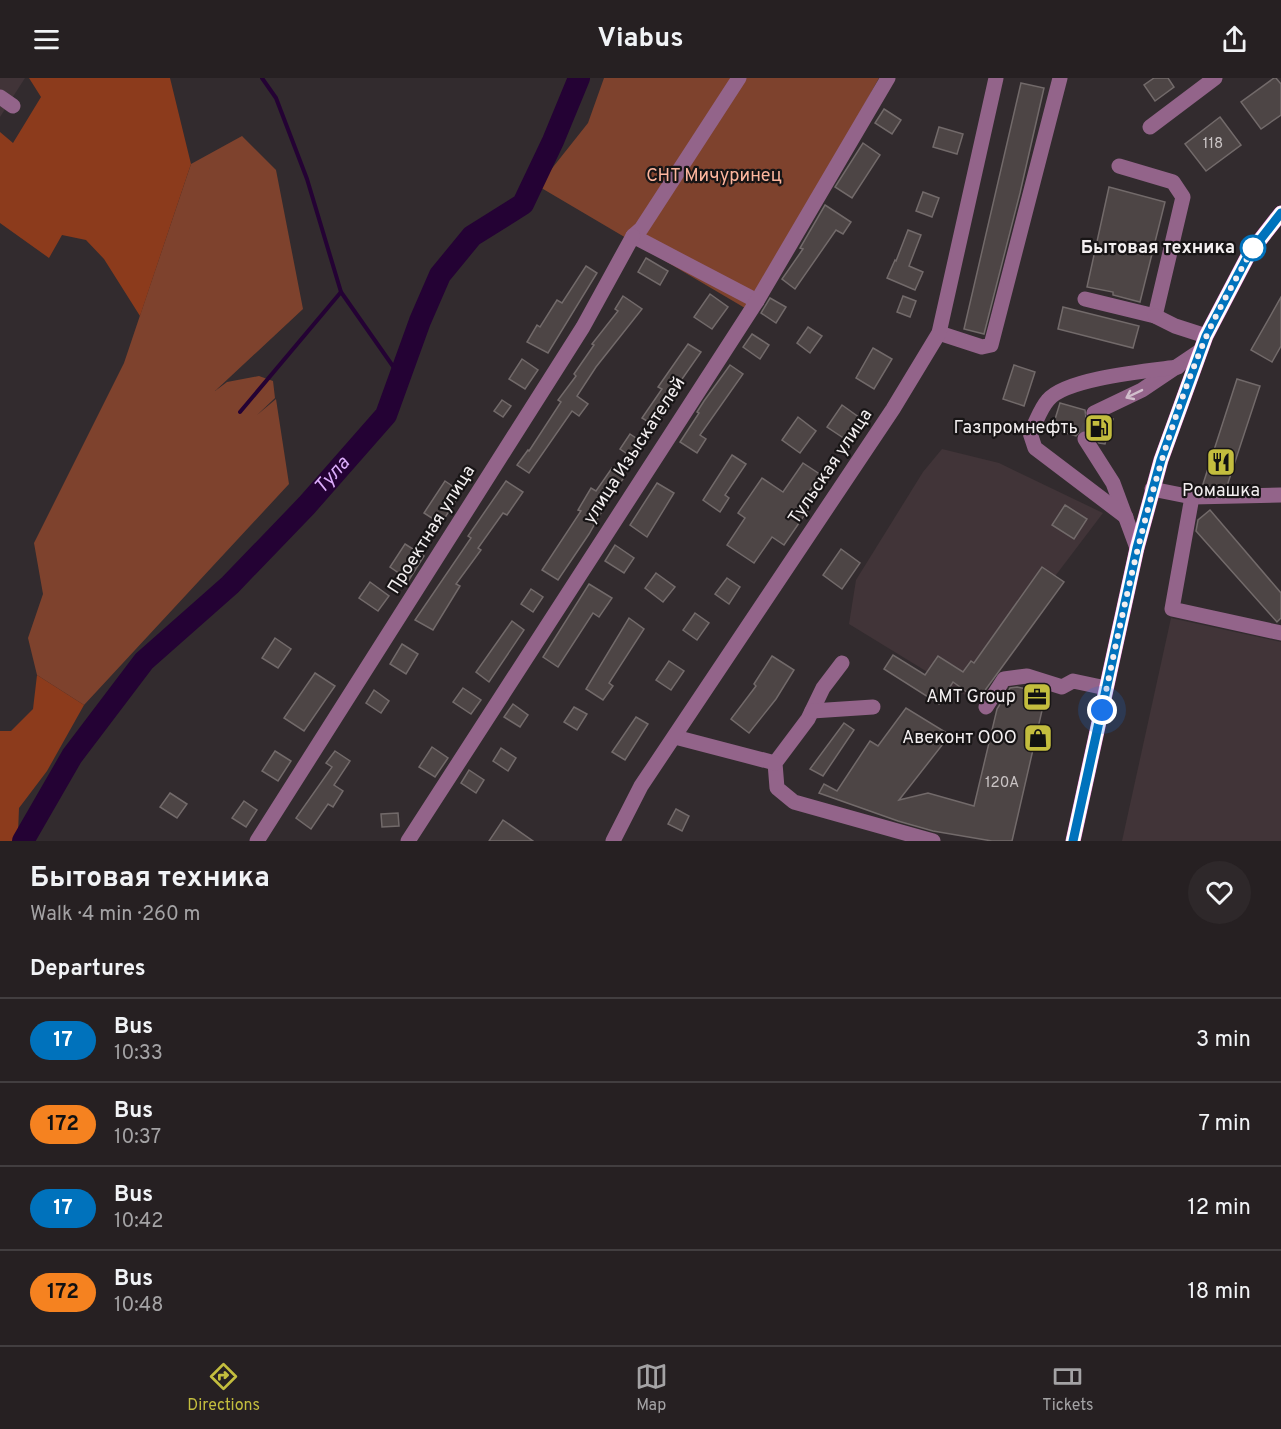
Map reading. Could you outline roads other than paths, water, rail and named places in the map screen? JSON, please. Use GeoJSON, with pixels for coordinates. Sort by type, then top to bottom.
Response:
{"type":"FeatureCollection","features":[{"type":"Feature","properties":{"kind":"main road"},"geometry":{"type":"LineString","coordinates":[[1073,841],[1152,489],[1206,336],[1249,254],[1281,213]]}},
{"type":"Feature","properties":{"kind":"street","name":"Проектная улица"},"geometry":{"type":"LineString","coordinates":[[257,841],[583,327],[633,236],[641,229],[739,78]]}},
{"type":"Feature","properties":{"kind":"street","name":"улица Изыскателей"},"geometry":{"type":"LineString","coordinates":[[408,841],[757,301],[888,78]]}},
{"type":"Feature","properties":{"kind":"street","name":"Тульская улица"},"geometry":{"type":"LineString","coordinates":[[613,841],[641,786],[893,409],[939,333],[996,78]]}},
{"type":"Feature","properties":{"kind":"street"},"geometry":{"type":"LineString","coordinates":[[1150,127],[1215,78]]}},
{"type":"Feature","properties":{"kind":"street"},"geometry":{"type":"LineString","coordinates":[[939,333],[982,347],[991,345],[1058,79]]}},
{"type":"Feature","properties":{"kind":"street"},"geometry":{"type":"LineString","coordinates":[[0,96],[13,106]]}},
{"type":"Feature","properties":{"kind":"street"},"geometry":{"type":"LineString","coordinates":[[1119,166],[1173,182],[1183,197],[1155,316]]}},
{"type":"Feature","properties":{"kind":"street"},"geometry":{"type":"LineString","coordinates":[[633,236],[757,301]]}},
{"type":"Feature","properties":{"kind":"street"},"geometry":{"type":"LineString","coordinates":[[1084,298],[1155,316],[1175,326],[1206,336]]}},
{"type":"Feature","properties":{"kind":"street"},"geometry":{"type":"LineString","coordinates":[[1094,413],[1142,390],[1200,351]]}},
{"type":"Feature","properties":{"kind":"street"},"geometry":{"type":"LineString","coordinates":[[1126,517],[1035,448],[1030,433],[1048,399],[1066,387],[1117,376],[1178,367]]}},
{"type":"Feature","properties":{"kind":"street"},"geometry":{"type":"LineString","coordinates":[[1085,439],[1113,483],[1137,548]]}},
{"type":"Feature","properties":{"kind":"street"},"geometry":{"type":"LineString","coordinates":[[1152,489],[1192,497],[1281,495]]}},
{"type":"Feature","properties":{"kind":"street"},"geometry":{"type":"LineString","coordinates":[[1192,497],[1172,609],[1281,633]]}},
{"type":"Feature","properties":{"kind":"street"},"geometry":{"type":"LineString","coordinates":[[842,663],[823,688],[812,711],[775,763],[777,788],[794,802],[933,841]]}},
{"type":"Feature","properties":{"kind":"street"},"geometry":{"type":"LineString","coordinates":[[986,707],[1004,679],[1027,676],[1062,687],[1073,681],[1106,688]]}},
{"type":"Feature","properties":{"kind":"street"},"geometry":{"type":"LineString","coordinates":[[812,711],[873,707]]}},
{"type":"Feature","properties":{"kind":"street"},"geometry":{"type":"LineString","coordinates":[[675,737],[775,763]]}},
{"type":"Feature","properties":{"kind":"waterway"},"geometry":{"type":"LineString","coordinates":[[262,78],[276,98],[307,179],[341,292],[397,372],[386,415]]}},
{"type":"Feature","properties":{"kind":"waterway","name":"Тула"},"geometry":{"type":"LineString","coordinates":[[23,841],[72,756],[144,661],[230,585],[307,505],[386,415],[420,321],[440,275],[472,236],[523,204],[553,141],[579,78]]}},
{"type":"Feature","properties":{"kind":"waterway"},"geometry":{"type":"LineString","coordinates":[[240,412],[341,292]]}},
{"type":"Feature","properties":{"kind":"tunnel"},"geometry":{"type":"LineString","coordinates":[[1085,439],[1094,413]]}},
{"type":"Feature","properties":{"kind":"place","name":"Бытовая техника"},"geometry":{"type":"Point","coordinates":[1253,248]}},
{"type":"Feature","properties":{"kind":"place","name":"Газпромнефть"},"geometry":{"type":"Point","coordinates":[1099,428]}},
{"type":"Feature","properties":{"kind":"place","name":"Ромашка"},"geometry":{"type":"Point","coordinates":[1221,462]}},
{"type":"Feature","properties":{"kind":"place","name":"АМТ Group"},"geometry":{"type":"Point","coordinates":[1037,697]}},
{"type":"Feature","properties":{"kind":"place","name":"Авеконт ООО"},"geometry":{"type":"Point","coordinates":[1038,738]}},
{"type":"Feature","properties":{"kind":"park label","name":"СНТ Мичуринец"},"geometry":{"type":"Point","coordinates":[714,176]}}]}
